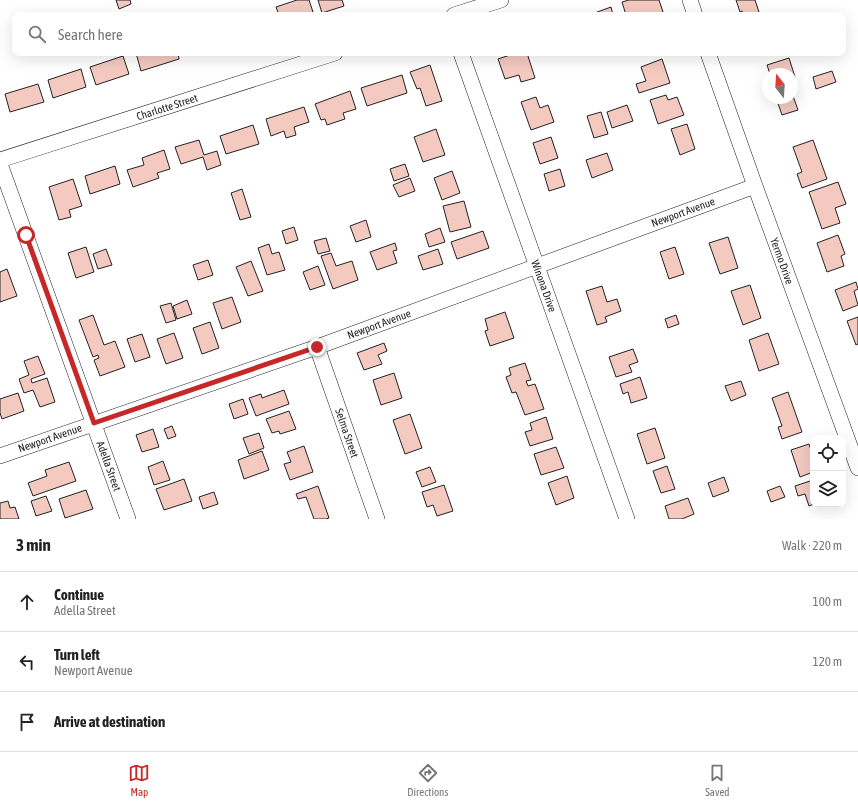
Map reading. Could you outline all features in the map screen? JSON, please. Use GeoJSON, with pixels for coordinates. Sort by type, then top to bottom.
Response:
{"type":"FeatureCollection","features":[{"type":"Feature","properties":{"kind":"street"},"geometry":{"type":"LineString","coordinates":[[463,12],[501,0]]}},
{"type":"Feature","properties":{"kind":"street"},"geometry":{"type":"LineString","coordinates":[[690,0],[694,12]]}},
{"type":"Feature","properties":{"kind":"street","name":"Charlotte Street"},"geometry":{"type":"LineString","coordinates":[[0,160],[325,56]]}},
{"type":"Feature","properties":{"kind":"street","name":"Winona Drive"},"geometry":{"type":"LineString","coordinates":[[461,56],[627,519]]}},
{"type":"Feature","properties":{"kind":"street","name":"Yermo Drive"},"geometry":{"type":"LineString","coordinates":[[709,56],[858,468]]}},
{"type":"Feature","properties":{"kind":"street","name":"Adella Street"},"geometry":{"type":"LineString","coordinates":[[0,164],[128,519]]}},
{"type":"Feature","properties":{"kind":"street","name":"Newport Avenue"},"geometry":{"type":"LineString","coordinates":[[0,456],[317,347],[755,186]]}},
{"type":"Feature","properties":{"kind":"street","name":"Selma Street"},"geometry":{"type":"LineString","coordinates":[[317,347],[377,519]]}},
{"type":"Feature","properties":{"kind":"building"},"geometry":{"type":"Polygon","coordinates":[[[116,0],[130,0],[131,4],[119,9],[116,0]]]}},
{"type":"Feature","properties":{"kind":"building"},"geometry":{"type":"Polygon","coordinates":[[[297,0],[309,0],[313,12],[278,12],[276,7],[297,0]]]}},
{"type":"Feature","properties":{"kind":"building"},"geometry":{"type":"Polygon","coordinates":[[[318,0],[342,0],[344,6],[322,12],[318,0]]]}},
{"type":"Feature","properties":{"kind":"building"},"geometry":{"type":"Polygon","coordinates":[[[629,0],[659,0],[663,12],[625,12],[622,2],[629,0]]]}},
{"type":"Feature","properties":{"kind":"building"},"geometry":{"type":"Polygon","coordinates":[[[736,0],[755,0],[759,12],[740,12],[736,0]]]}},
{"type":"Feature","properties":{"kind":"building"},"geometry":{"type":"Polygon","coordinates":[[[611,7],[612,12],[597,12],[611,7]]]}},
{"type":"Feature","properties":{"kind":"building"},"geometry":{"type":"Polygon","coordinates":[[[123,56],[129,74],[96,85],[90,67],[123,56]]]}},
{"type":"Feature","properties":{"kind":"building"},"geometry":{"type":"Polygon","coordinates":[[[137,56],[178,56],[179,59],[141,71],[137,56]]]}},
{"type":"Feature","properties":{"kind":"building"},"geometry":{"type":"Polygon","coordinates":[[[507,56],[528,56],[535,78],[521,82],[519,75],[505,79],[498,59],[507,56]]]}},
{"type":"Feature","properties":{"kind":"building"},"geometry":{"type":"Polygon","coordinates":[[[789,58],[792,68],[768,68],[767,65],[789,58]]]}},
{"type":"Feature","properties":{"kind":"building"},"geometry":{"type":"Polygon","coordinates":[[[662,59],[670,83],[639,93],[636,84],[646,81],[641,67],[662,59]]]}},
{"type":"Feature","properties":{"kind":"building"},"geometry":{"type":"Polygon","coordinates":[[[430,65],[442,101],[426,106],[420,88],[417,89],[410,72],[430,65]]]}},
{"type":"Feature","properties":{"kind":"building"},"geometry":{"type":"Polygon","coordinates":[[[81,69],[86,87],[53,98],[48,80],[81,69]]]}},
{"type":"Feature","properties":{"kind":"building"},"geometry":{"type":"Polygon","coordinates":[[[832,71],[836,82],[816,89],[813,77],[832,71]]]}},
{"type":"Feature","properties":{"kind":"building"},"geometry":{"type":"Polygon","coordinates":[[[402,75],[407,93],[367,106],[361,88],[402,75]]]}},
{"type":"Feature","properties":{"kind":"building"},"geometry":{"type":"Polygon","coordinates":[[[38,84],[44,102],[10,112],[5,94],[38,84]]]}},
{"type":"Feature","properties":{"kind":"building"},"geometry":{"type":"Polygon","coordinates":[[[350,91],[356,109],[343,113],[345,119],[327,125],[325,119],[321,120],[315,104],[350,91]]]}},
{"type":"Feature","properties":{"kind":"building"},"geometry":{"type":"Polygon","coordinates":[[[666,95],[668,100],[677,97],[684,115],[658,124],[650,100],[666,95]]]}},
{"type":"Feature","properties":{"kind":"building"},"geometry":{"type":"Polygon","coordinates":[[[536,97],[540,108],[548,105],[554,122],[531,130],[521,102],[536,97]]]}},
{"type":"Feature","properties":{"kind":"building"},"geometry":{"type":"Polygon","coordinates":[[[778,104],[796,104],[798,110],[782,115],[778,104]]]}},
{"type":"Feature","properties":{"kind":"building"},"geometry":{"type":"Polygon","coordinates":[[[627,105],[633,121],[612,128],[607,112],[627,105]]]}},
{"type":"Feature","properties":{"kind":"building"},"geometry":{"type":"Polygon","coordinates":[[[304,107],[309,122],[294,127],[296,135],[286,138],[284,131],[271,136],[266,119],[304,107]]]}},
{"type":"Feature","properties":{"kind":"building"},"geometry":{"type":"Polygon","coordinates":[[[601,112],[608,134],[594,138],[587,116],[601,112]]]}},
{"type":"Feature","properties":{"kind":"building"},"geometry":{"type":"Polygon","coordinates":[[[687,124],[695,149],[680,155],[671,129],[687,124]]]}},
{"type":"Feature","properties":{"kind":"building"},"geometry":{"type":"Polygon","coordinates":[[[253,125],[259,144],[226,154],[220,136],[253,125]]]}},
{"type":"Feature","properties":{"kind":"building"},"geometry":{"type":"Polygon","coordinates":[[[436,129],[445,155],[423,162],[414,137],[436,129]]]}},
{"type":"Feature","properties":{"kind":"building"},"geometry":{"type":"Polygon","coordinates":[[[551,137],[558,158],[540,164],[533,143],[551,137]]]}},
{"type":"Feature","properties":{"kind":"building"},"geometry":{"type":"Polygon","coordinates":[[[199,140],[204,155],[217,151],[221,165],[207,170],[203,157],[181,164],[175,147],[199,140]]]}},
{"type":"Feature","properties":{"kind":"building"},"geometry":{"type":"Polygon","coordinates":[[[813,140],[827,179],[802,188],[797,174],[802,172],[793,147],[813,140]]]}},
{"type":"Feature","properties":{"kind":"building"},"geometry":{"type":"Polygon","coordinates":[[[164,150],[170,169],[157,173],[159,178],[133,187],[127,170],[144,165],[142,158],[164,150]]]}},
{"type":"Feature","properties":{"kind":"building"},"geometry":{"type":"Polygon","coordinates":[[[607,153],[613,170],[592,178],[586,160],[607,153]]]}},
{"type":"Feature","properties":{"kind":"building"},"geometry":{"type":"Polygon","coordinates":[[[405,164],[409,176],[394,181],[390,169],[405,164]]]}},
{"type":"Feature","properties":{"kind":"building"},"geometry":{"type":"Polygon","coordinates":[[[115,166],[120,184],[90,194],[85,176],[115,166]]]}},
{"type":"Feature","properties":{"kind":"building"},"geometry":{"type":"Polygon","coordinates":[[[560,169],[565,186],[549,191],[544,174],[560,169]]]}},
{"type":"Feature","properties":{"kind":"building"},"geometry":{"type":"Polygon","coordinates":[[[452,171],[460,193],[442,200],[434,178],[452,171]]]}},
{"type":"Feature","properties":{"kind":"building"},"geometry":{"type":"Polygon","coordinates":[[[410,178],[415,191],[399,197],[393,185],[410,178]]]}},
{"type":"Feature","properties":{"kind":"building"},"geometry":{"type":"Polygon","coordinates":[[[73,179],[82,206],[69,210],[71,217],[59,220],[49,187],[73,179]]]}},
{"type":"Feature","properties":{"kind":"building"},"geometry":{"type":"Polygon","coordinates":[[[838,182],[846,204],[835,208],[840,223],[822,229],[809,192],[838,182]]]}},
{"type":"Feature","properties":{"kind":"building"},"geometry":{"type":"Polygon","coordinates":[[[242,189],[251,217],[240,220],[231,193],[242,189]]]}},
{"type":"Feature","properties":{"kind":"building"},"geometry":{"type":"Polygon","coordinates":[[[464,201],[471,227],[450,232],[443,206],[464,201]]]}},
{"type":"Feature","properties":{"kind":"building"},"geometry":{"type":"Polygon","coordinates":[[[366,220],[371,237],[356,242],[350,226],[366,220]]]}},
{"type":"Feature","properties":{"kind":"building"},"geometry":{"type":"Polygon","coordinates":[[[294,227],[298,240],[286,244],[282,231],[294,227]]]}},
{"type":"Feature","properties":{"kind":"building"},"geometry":{"type":"Polygon","coordinates":[[[440,228],[445,242],[429,247],[425,234],[440,228]]]}},
{"type":"Feature","properties":{"kind":"building"},"geometry":{"type":"Polygon","coordinates":[[[483,231],[489,248],[457,259],[451,242],[483,231]]]}},
{"type":"Feature","properties":{"kind":"building"},"geometry":{"type":"Polygon","coordinates":[[[838,235],[845,254],[841,256],[844,266],[827,272],[817,243],[838,235]]]}},
{"type":"Feature","properties":{"kind":"building"},"geometry":{"type":"Polygon","coordinates":[[[728,237],[738,268],[720,274],[709,243],[728,237]]]}},
{"type":"Feature","properties":{"kind":"building"},"geometry":{"type":"Polygon","coordinates":[[[326,238],[330,251],[318,254],[314,241],[326,238]]]}},
{"type":"Feature","properties":{"kind":"building"},"geometry":{"type":"Polygon","coordinates":[[[395,243],[397,250],[393,251],[397,263],[377,270],[370,252],[395,243]]]}},
{"type":"Feature","properties":{"kind":"building"},"geometry":{"type":"Polygon","coordinates":[[[269,244],[272,254],[279,252],[285,270],[267,275],[258,248],[269,244]]]}},
{"type":"Feature","properties":{"kind":"building"},"geometry":{"type":"Polygon","coordinates":[[[86,247],[94,272],[76,278],[68,253],[86,247]]]}},
{"type":"Feature","properties":{"kind":"building"},"geometry":{"type":"Polygon","coordinates":[[[675,247],[684,274],[669,279],[660,252],[675,247]]]}},
{"type":"Feature","properties":{"kind":"building"},"geometry":{"type":"Polygon","coordinates":[[[106,249],[112,265],[98,269],[93,254],[106,249]]]}},
{"type":"Feature","properties":{"kind":"building"},"geometry":{"type":"Polygon","coordinates":[[[438,249],[443,264],[423,270],[418,256],[438,249]]]}},
{"type":"Feature","properties":{"kind":"building"},"geometry":{"type":"Polygon","coordinates":[[[331,253],[336,266],[352,261],[358,280],[333,289],[321,256],[331,253]]]}},
{"type":"Feature","properties":{"kind":"building"},"geometry":{"type":"Polygon","coordinates":[[[208,260],[213,275],[198,280],[193,265],[208,260]]]}},
{"type":"Feature","properties":{"kind":"building"},"geometry":{"type":"Polygon","coordinates":[[[251,261],[263,291],[248,296],[236,267],[251,261]]]}},
{"type":"Feature","properties":{"kind":"building"},"geometry":{"type":"Polygon","coordinates":[[[318,266],[325,285],[310,290],[303,272],[318,266]]]}},
{"type":"Feature","properties":{"kind":"building"},"geometry":{"type":"Polygon","coordinates":[[[7,269],[17,296],[0,302],[0,272],[7,269]]]}},
{"type":"Feature","properties":{"kind":"building"},"geometry":{"type":"Polygon","coordinates":[[[856,282],[858,289],[854,291],[858,305],[843,311],[835,290],[856,282]]]}},
{"type":"Feature","properties":{"kind":"building"},"geometry":{"type":"Polygon","coordinates":[[[750,285],[761,318],[743,325],[731,291],[750,285]]]}},
{"type":"Feature","properties":{"kind":"building"},"geometry":{"type":"Polygon","coordinates":[[[602,286],[607,302],[617,299],[621,311],[605,317],[607,322],[597,325],[586,291],[602,286]]]}},
{"type":"Feature","properties":{"kind":"building"},"geometry":{"type":"Polygon","coordinates":[[[232,297],[241,322],[222,329],[213,303],[232,297]]]}},
{"type":"Feature","properties":{"kind":"building"},"geometry":{"type":"Polygon","coordinates":[[[187,300],[192,314],[177,319],[173,306],[187,300]]]}},
{"type":"Feature","properties":{"kind":"building"},"geometry":{"type":"Polygon","coordinates":[[[171,303],[176,320],[166,323],[160,306],[171,303]]]}},
{"type":"Feature","properties":{"kind":"building"},"geometry":{"type":"Polygon","coordinates":[[[505,312],[514,338],[490,346],[485,331],[488,330],[485,319],[505,312]]]}},
{"type":"Feature","properties":{"kind":"building"},"geometry":{"type":"Polygon","coordinates":[[[93,315],[104,345],[115,341],[125,367],[100,376],[94,360],[99,358],[98,355],[93,357],[79,320],[93,315]]]}},
{"type":"Feature","properties":{"kind":"building"},"geometry":{"type":"Polygon","coordinates":[[[676,315],[679,324],[668,328],[665,319],[676,315]]]}},
{"type":"Feature","properties":{"kind":"building"},"geometry":{"type":"Polygon","coordinates":[[[858,317],[858,344],[856,345],[847,321],[858,317]]]}},
{"type":"Feature","properties":{"kind":"building"},"geometry":{"type":"Polygon","coordinates":[[[210,322],[219,348],[202,354],[193,328],[210,322]]]}},
{"type":"Feature","properties":{"kind":"building"},"geometry":{"type":"Polygon","coordinates":[[[174,333],[183,358],[166,364],[157,339],[174,333]]]}},
{"type":"Feature","properties":{"kind":"building"},"geometry":{"type":"Polygon","coordinates":[[[768,333],[779,364],[759,371],[749,340],[768,333]]]}},
{"type":"Feature","properties":{"kind":"building"},"geometry":{"type":"Polygon","coordinates":[[[142,334],[150,357],[135,362],[127,339],[142,334]]]}},
{"type":"Feature","properties":{"kind":"building"},"geometry":{"type":"Polygon","coordinates":[[[384,343],[387,351],[378,355],[382,364],[364,370],[357,353],[384,343]]]}},
{"type":"Feature","properties":{"kind":"building"},"geometry":{"type":"Polygon","coordinates":[[[633,349],[638,362],[629,365],[632,372],[616,377],[609,357],[633,349]]]}},
{"type":"Feature","properties":{"kind":"building"},"geometry":{"type":"Polygon","coordinates":[[[38,356],[45,374],[31,379],[32,383],[47,378],[55,402],[40,407],[33,390],[24,393],[19,379],[29,375],[24,361],[38,356]]]}},
{"type":"Feature","properties":{"kind":"building"},"geometry":{"type":"Polygon","coordinates":[[[525,363],[531,380],[526,381],[528,386],[535,384],[544,409],[525,415],[516,392],[512,393],[506,377],[511,375],[509,368],[525,363]]]}},
{"type":"Feature","properties":{"kind":"building"},"geometry":{"type":"Polygon","coordinates":[[[394,373],[402,398],[381,405],[373,380],[394,373]]]}},
{"type":"Feature","properties":{"kind":"building"},"geometry":{"type":"Polygon","coordinates":[[[640,377],[647,398],[631,403],[628,392],[623,394],[620,384],[640,377]]]}},
{"type":"Feature","properties":{"kind":"building"},"geometry":{"type":"Polygon","coordinates":[[[741,381],[746,395],[731,401],[725,386],[741,381]]]}},
{"type":"Feature","properties":{"kind":"building"},"geometry":{"type":"Polygon","coordinates":[[[284,390],[289,404],[256,416],[249,398],[261,394],[262,398],[284,390]]]}},
{"type":"Feature","properties":{"kind":"building"},"geometry":{"type":"Polygon","coordinates":[[[788,392],[802,432],[782,439],[778,427],[782,426],[772,398],[788,392]]]}},
{"type":"Feature","properties":{"kind":"building"},"geometry":{"type":"Polygon","coordinates":[[[18,393],[24,411],[2,419],[0,413],[0,399],[18,393]]]}},
{"type":"Feature","properties":{"kind":"building"},"geometry":{"type":"Polygon","coordinates":[[[243,399],[248,414],[234,419],[229,404],[243,399]]]}},
{"type":"Feature","properties":{"kind":"building"},"geometry":{"type":"Polygon","coordinates":[[[289,411],[296,429],[280,434],[279,431],[272,433],[266,419],[289,411]]]}},
{"type":"Feature","properties":{"kind":"building"},"geometry":{"type":"Polygon","coordinates":[[[410,414],[422,448],[405,454],[393,420],[410,414]]]}},
{"type":"Feature","properties":{"kind":"building"},"geometry":{"type":"Polygon","coordinates":[[[546,417],[553,439],[530,446],[525,432],[532,430],[530,423],[546,417]]]}},
{"type":"Feature","properties":{"kind":"building"},"geometry":{"type":"Polygon","coordinates":[[[172,426],[176,436],[168,439],[164,429],[172,426]]]}},
{"type":"Feature","properties":{"kind":"building"},"geometry":{"type":"Polygon","coordinates":[[[655,428],[665,458],[647,464],[637,434],[655,428]]]}},
{"type":"Feature","properties":{"kind":"building"},"geometry":{"type":"Polygon","coordinates":[[[153,429],[159,447],[142,452],[136,435],[153,429]]]}},
{"type":"Feature","properties":{"kind":"building"},"geometry":{"type":"Polygon","coordinates":[[[259,433],[264,448],[249,454],[243,438],[259,433]]]}},
{"type":"Feature","properties":{"kind":"building"},"geometry":{"type":"Polygon","coordinates":[[[809,444],[810,473],[800,477],[791,450],[809,444]]]}},
{"type":"Feature","properties":{"kind":"building"},"geometry":{"type":"Polygon","coordinates":[[[304,446],[313,472],[290,480],[284,464],[291,462],[287,452],[304,446]]]}},
{"type":"Feature","properties":{"kind":"building"},"geometry":{"type":"Polygon","coordinates":[[[556,447],[564,468],[541,475],[534,454],[556,447]]]}},
{"type":"Feature","properties":{"kind":"building"},"geometry":{"type":"Polygon","coordinates":[[[262,451],[269,470],[244,479],[238,460],[262,451]]]}},
{"type":"Feature","properties":{"kind":"building"},"geometry":{"type":"Polygon","coordinates":[[[163,461],[170,480],[154,485],[148,467],[163,461]]]}},
{"type":"Feature","properties":{"kind":"building"},"geometry":{"type":"Polygon","coordinates":[[[69,462],[76,481],[33,496],[28,483],[47,476],[45,470],[69,462]]]}},
{"type":"Feature","properties":{"kind":"building"},"geometry":{"type":"Polygon","coordinates":[[[667,466],[675,489],[661,493],[653,471],[667,466]]]}},
{"type":"Feature","properties":{"kind":"building"},"geometry":{"type":"Polygon","coordinates":[[[430,467],[436,482],[422,487],[416,472],[430,467]]]}},
{"type":"Feature","properties":{"kind":"building"},"geometry":{"type":"Polygon","coordinates":[[[567,476],[574,498],[556,505],[548,483],[567,476]]]}},
{"type":"Feature","properties":{"kind":"building"},"geometry":{"type":"Polygon","coordinates":[[[724,477],[729,491],[713,497],[708,483],[724,477]]]}},
{"type":"Feature","properties":{"kind":"building"},"geometry":{"type":"Polygon","coordinates":[[[184,479],[192,501],[164,510],[156,489],[184,479]]]}},
{"type":"Feature","properties":{"kind":"building"},"geometry":{"type":"Polygon","coordinates":[[[810,481],[810,506],[805,494],[798,496],[795,486],[810,481]]]}},
{"type":"Feature","properties":{"kind":"building"},"geometry":{"type":"Polygon","coordinates":[[[444,485],[453,511],[437,516],[433,505],[427,507],[422,492],[444,485]]]}},
{"type":"Feature","properties":{"kind":"building"},"geometry":{"type":"Polygon","coordinates":[[[318,486],[329,518],[326,519],[314,519],[306,497],[298,499],[296,494],[318,486]]]}},
{"type":"Feature","properties":{"kind":"building"},"geometry":{"type":"Polygon","coordinates":[[[780,486],[785,497],[771,502],[767,491],[780,486]]]}},
{"type":"Feature","properties":{"kind":"building"},"geometry":{"type":"Polygon","coordinates":[[[86,490],[93,509],[65,518],[59,499],[86,490]]]}},
{"type":"Feature","properties":{"kind":"building"},"geometry":{"type":"Polygon","coordinates":[[[214,492],[218,504],[203,509],[199,497],[214,492]]]}},
{"type":"Feature","properties":{"kind":"building"},"geometry":{"type":"Polygon","coordinates":[[[46,496],[52,511],[36,516],[31,501],[46,496]]]}},
{"type":"Feature","properties":{"kind":"building"},"geometry":{"type":"Polygon","coordinates":[[[688,498],[694,514],[682,519],[669,519],[665,506],[688,498]]]}},
{"type":"Feature","properties":{"kind":"building"},"geometry":{"type":"Polygon","coordinates":[[[8,501],[10,508],[15,507],[19,519],[0,519],[0,503],[8,501]]]}},
{"type":"Feature","properties":{"kind":"route"},"geometry":{"type":"LineString","coordinates":[[26,235],[94,423],[317,347]]}}]}
